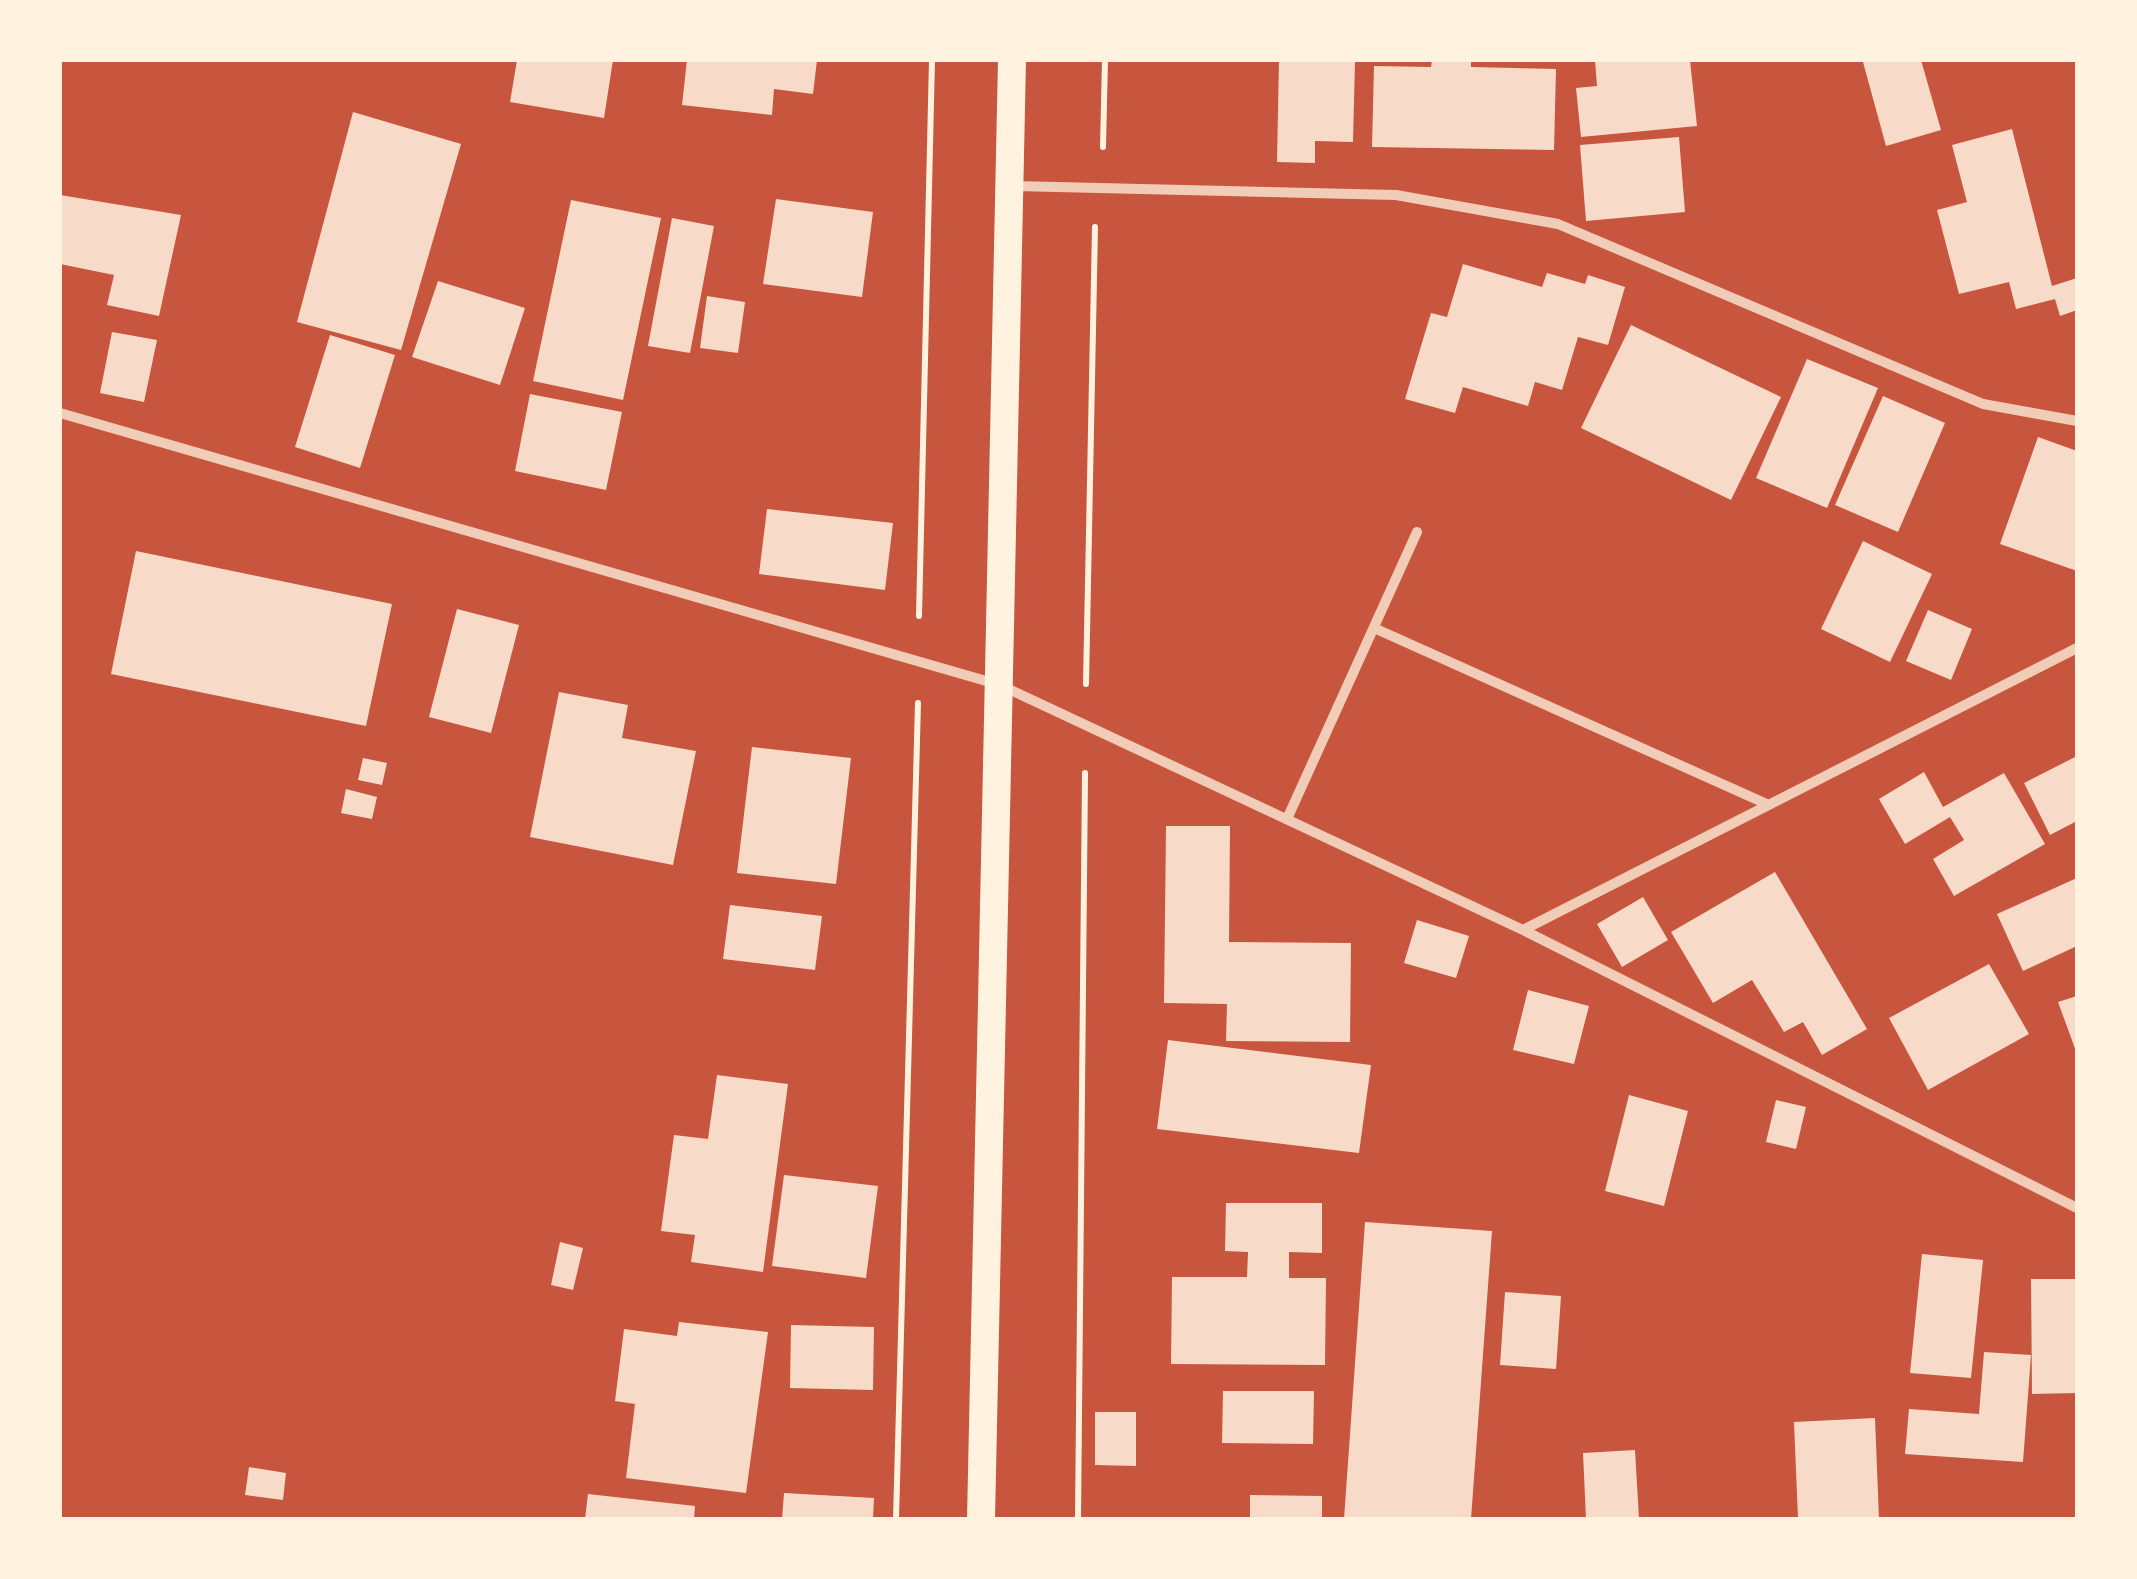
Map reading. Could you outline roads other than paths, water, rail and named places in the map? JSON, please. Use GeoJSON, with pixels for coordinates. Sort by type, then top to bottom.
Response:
{"type":"FeatureCollection","features":[{"type":"Feature","properties":{"kind":"highway"},"geometry":{"type":"LineString","coordinates":[[981,1519],[1012,60]]}},
{"type":"Feature","properties":{"kind":"street"},"geometry":{"type":"LineString","coordinates":[[1009,186],[1396,194],[1558,224],[1983,404],[2077,421]]}},
{"type":"Feature","properties":{"kind":"street"},"geometry":{"type":"LineString","coordinates":[[60,413],[1000,685],[1524,930],[2077,1208]]}},
{"type":"Feature","properties":{"kind":"street"},"geometry":{"type":"LineString","coordinates":[[1287,819],[1417,532]]}},
{"type":"Feature","properties":{"kind":"street"},"geometry":{"type":"LineString","coordinates":[[1374,628],[1769,805]]}},
{"type":"Feature","properties":{"kind":"street"},"geometry":{"type":"LineString","coordinates":[[1524,930],[2077,648]]}}]}
